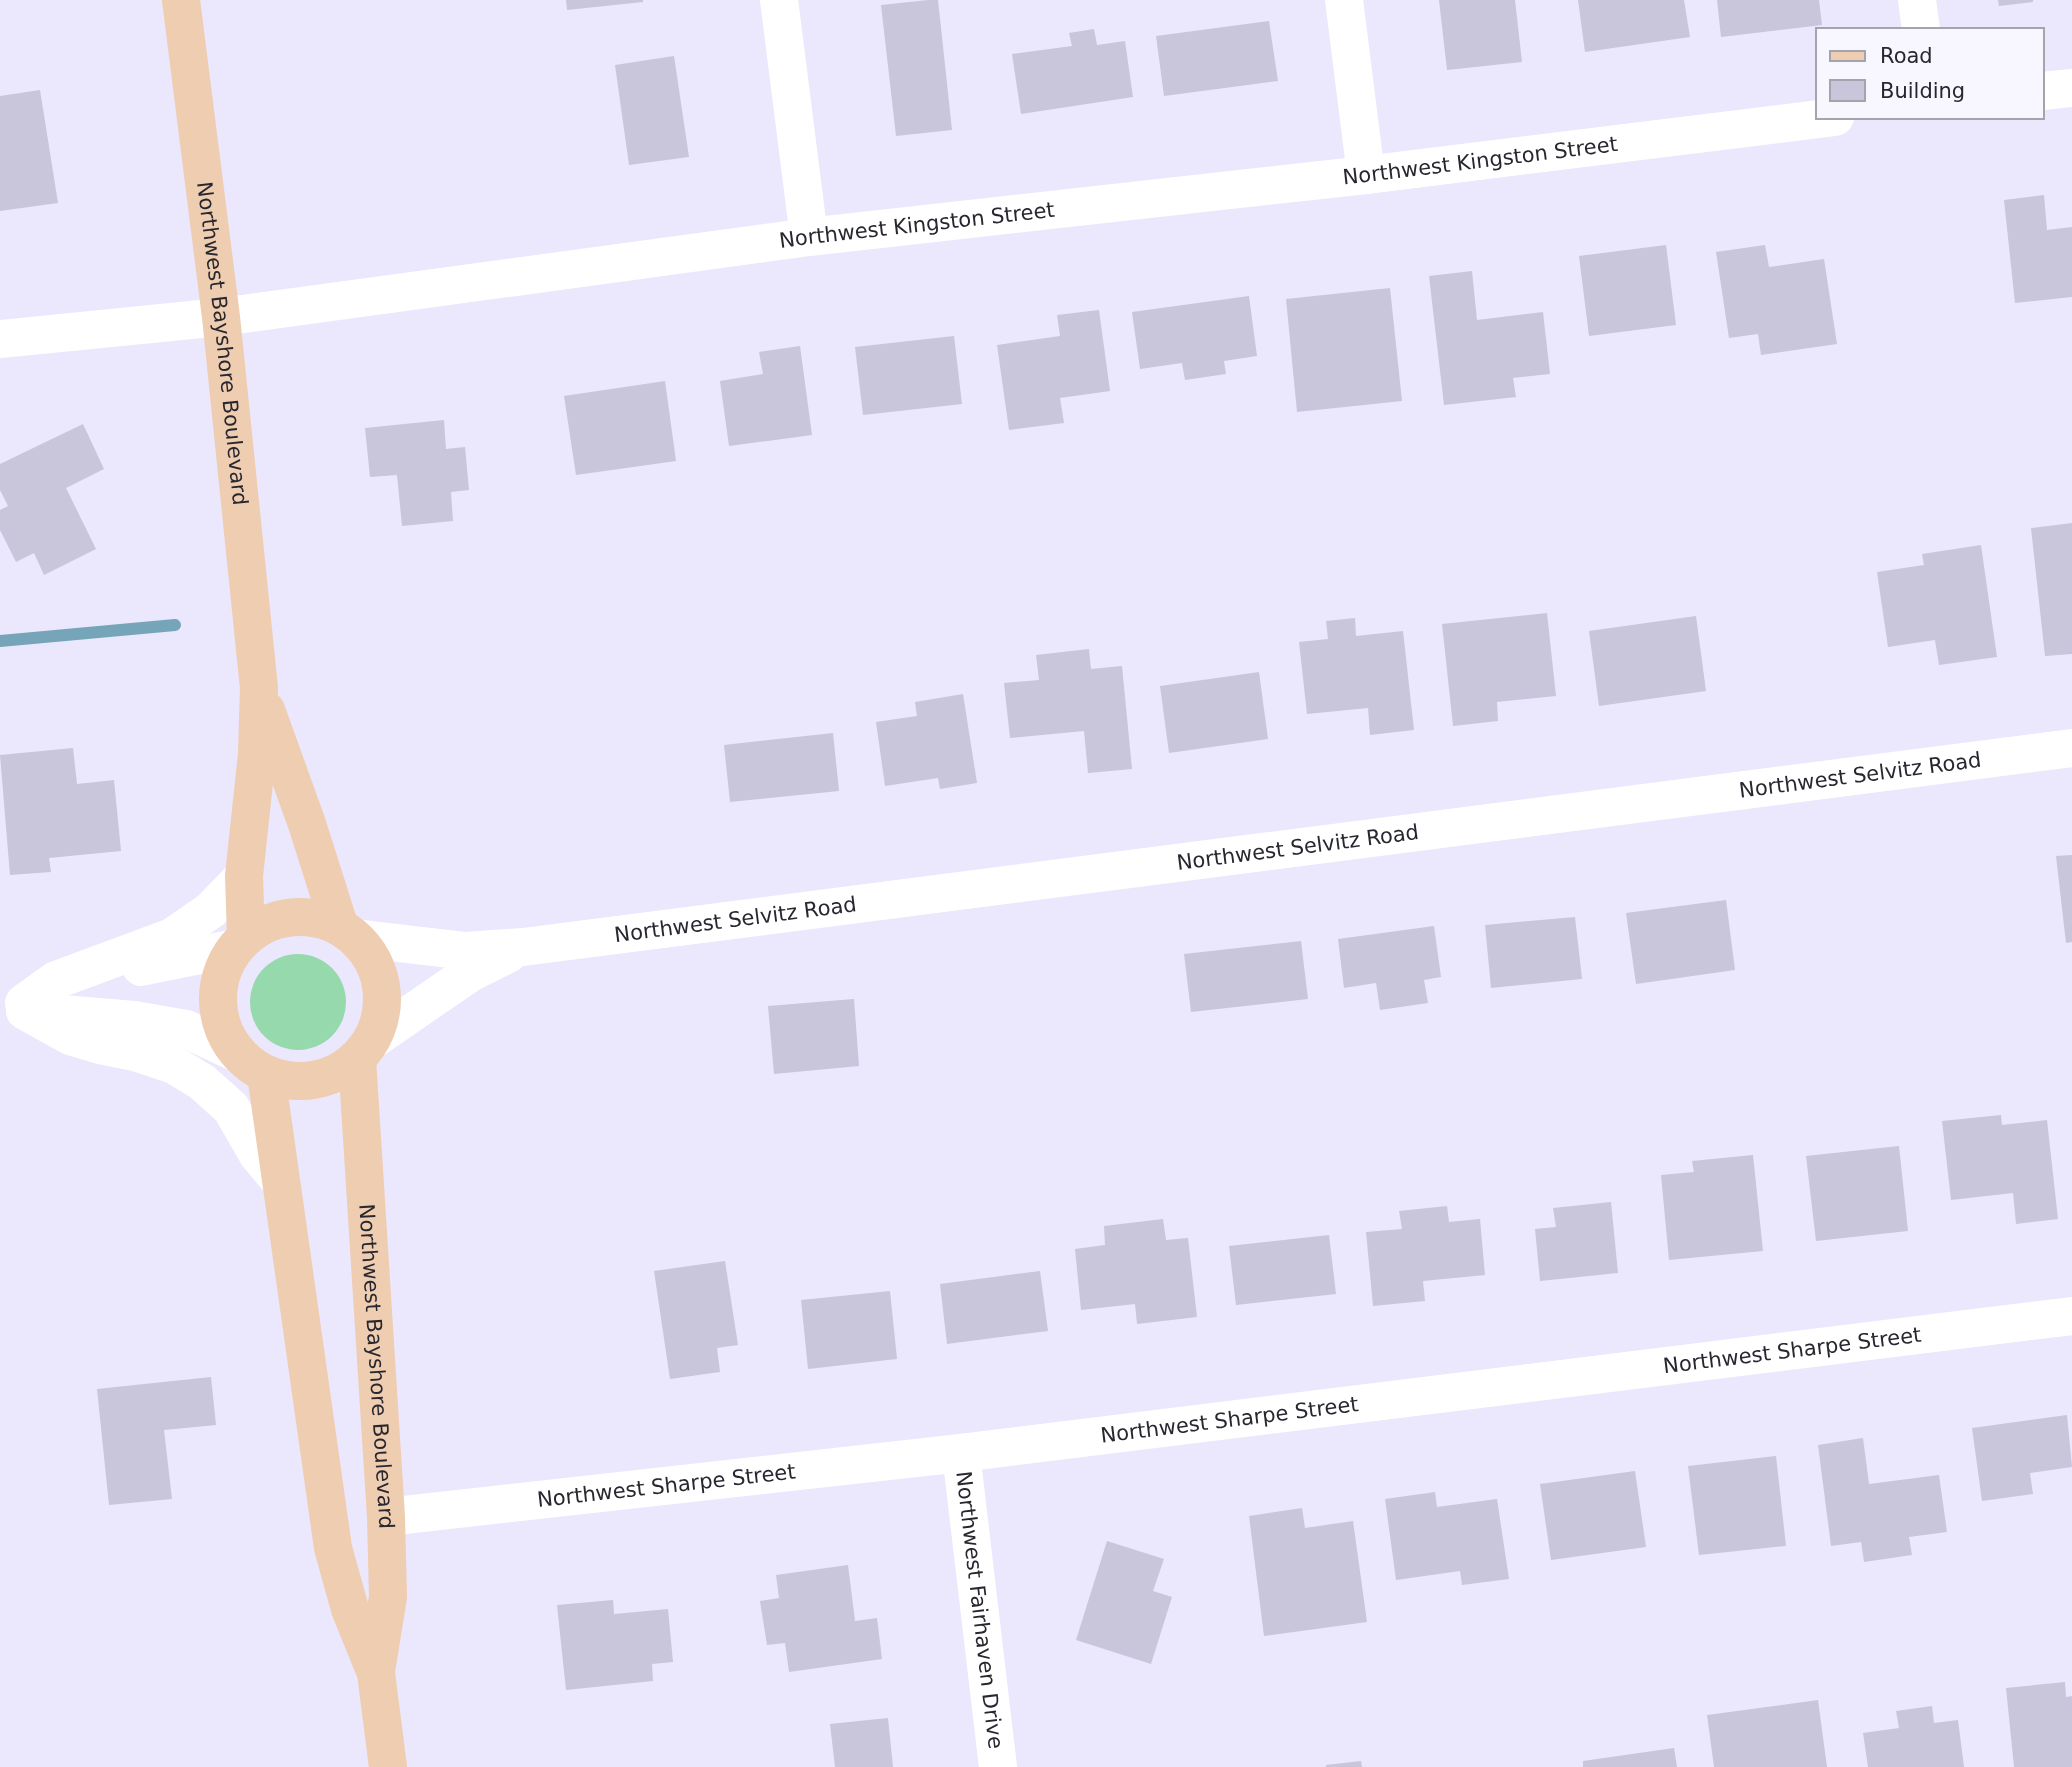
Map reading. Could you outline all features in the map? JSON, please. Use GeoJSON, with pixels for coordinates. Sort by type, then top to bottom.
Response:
{"type":"FeatureCollection","features":[{"type":"Feature","properties":{"kind":"main road","name":"Northwest Bayshore Boulevard"},"geometry":{"type":"LineString","coordinates":[[181,0],[221,317],[260,688],[241,943]]}},
{"type":"Feature","properties":{"kind":"main road","name":"Northwest Bayshore Boulevard"},"geometry":{"type":"LineString","coordinates":[[260,688],[279,750],[347,931]]}},
{"type":"Feature","properties":{"kind":"main road"},"geometry":{"type":"LineString","coordinates":[[292,917],[315,918],[347,931],[369,955],[378,975],[383,998],[380,1020],[364,1050],[339,1072],[318,1080],[296,1082],[251,1063],[225,1034],[218,1012],[218,989],[223,968],[241,943],[271,922],[292,917]]}},
{"type":"Feature","properties":{"kind":"main road","name":"Northwest Bayshore Boulevard"},"geometry":{"type":"LineString","coordinates":[[364,1050],[388,1597],[376,1673]]}},
{"type":"Feature","properties":{"kind":"main road","name":"Northwest Bayshore Boulevard"},"geometry":{"type":"LineString","coordinates":[[251,1063],[280,1181],[333,1548],[350,1609],[376,1673],[388,1767]]}},
{"type":"Feature","properties":{"kind":"street"},"geometry":{"type":"LineString","coordinates":[[779,0],[809,237]]}},
{"type":"Feature","properties":{"kind":"street"},"geometry":{"type":"LineString","coordinates":[[1344,0],[1366,175]]}},
{"type":"Feature","properties":{"kind":"street"},"geometry":{"type":"LineString","coordinates":[[1917,0],[1921,28]]}},
{"type":"Feature","properties":{"kind":"street"},"geometry":{"type":"LineString","coordinates":[[2044,92],[2072,88]]}},
{"type":"Feature","properties":{"kind":"street","name":"Northwest Kingston Street"},"geometry":{"type":"LineString","coordinates":[[0,339],[221,317],[809,237],[1366,175],[1819,119]]}},
{"type":"Feature","properties":{"kind":"street","name":"Northwest Selvitz Road"},"geometry":{"type":"LineString","coordinates":[[347,931],[466,951],[523,947],[2072,748]]}},
{"type":"Feature","properties":{"kind":"street"},"geometry":{"type":"LineString","coordinates":[[13,1008],[56,980],[172,937],[211,909],[244,876]]}},
{"type":"Feature","properties":{"kind":"street"},"geometry":{"type":"LineString","coordinates":[[13,1008],[136,967],[241,943]]}},
{"type":"Feature","properties":{"kind":"street","name":"Northwest Selvitz Road"},"geometry":{"type":"LineString","coordinates":[[364,1050],[470,973],[523,947]]}},
{"type":"Feature","properties":{"kind":"street"},"geometry":{"type":"LineString","coordinates":[[13,1008],[134,1020],[186,1029],[251,1063]]}},
{"type":"Feature","properties":{"kind":"street"},"geometry":{"type":"LineString","coordinates":[[13,1008],[70,1036],[174,1065],[202,1082],[231,1108],[258,1155],[280,1181]]}},
{"type":"Feature","properties":{"kind":"street","name":"Northwest Sharpe Street"},"geometry":{"type":"LineString","coordinates":[[386,1517],[961,1452],[2072,1316]]}},
{"type":"Feature","properties":{"kind":"street","name":"Northwest Fairhaven Drive"},"geometry":{"type":"LineString","coordinates":[[961,1452],[998,1767]]}},
{"type":"Feature","properties":{"kind":"green space"},"geometry":{"type":"Polygon","coordinates":[[[298,954],[316,958],[332,968],[342,984],[346,1002],[342,1020],[332,1036],[316,1046],[298,1050],[280,1046],[264,1036],[254,1020],[250,1002],[254,984],[264,968],[280,958],[298,954]]]}},
{"type":"Feature","properties":{"kind":"building"},"geometry":{"type":"Polygon","coordinates":[[[566,0],[643,0],[643,2],[567,10],[566,0]]]}},
{"type":"Feature","properties":{"kind":"building"},"geometry":{"type":"Polygon","coordinates":[[[938,0],[952,130],[896,136],[881,5],[938,0]]]}},
{"type":"Feature","properties":{"kind":"building"},"geometry":{"type":"Polygon","coordinates":[[[1439,0],[1515,0],[1522,62],[1447,70],[1439,0]]]}},
{"type":"Feature","properties":{"kind":"building"},"geometry":{"type":"Polygon","coordinates":[[[1578,0],[1684,0],[1690,37],[1585,52],[1578,0]]]}},
{"type":"Feature","properties":{"kind":"building"},"geometry":{"type":"Polygon","coordinates":[[[1717,0],[1819,0],[1822,25],[1721,37],[1717,0]]]}},
{"type":"Feature","properties":{"kind":"building"},"geometry":{"type":"Polygon","coordinates":[[[1998,0],[2033,0],[2033,2],[1999,6],[1998,0]]]}},
{"type":"Feature","properties":{"kind":"building"},"geometry":{"type":"Polygon","coordinates":[[[1269,21],[1278,81],[1164,96],[1156,36],[1269,21]]]}},
{"type":"Feature","properties":{"kind":"building"},"geometry":{"type":"Polygon","coordinates":[[[1094,29],[1097,45],[1125,41],[1133,97],[1021,114],[1012,54],[1072,46],[1069,33],[1094,29]]]}},
{"type":"Feature","properties":{"kind":"building"},"geometry":{"type":"Polygon","coordinates":[[[674,56],[689,157],[629,165],[615,65],[674,56]]]}},
{"type":"Feature","properties":{"kind":"building"},"geometry":{"type":"Polygon","coordinates":[[[40,90],[58,203],[0,211],[0,96],[40,90]]]}},
{"type":"Feature","properties":{"kind":"building"},"geometry":{"type":"Polygon","coordinates":[[[2044,195],[2047,230],[2072,227],[2072,297],[2015,303],[2004,200],[2044,195]]]}},
{"type":"Feature","properties":{"kind":"building"},"geometry":{"type":"Polygon","coordinates":[[[1666,245],[1676,325],[1589,336],[1579,256],[1666,245]]]}},
{"type":"Feature","properties":{"kind":"building"},"geometry":{"type":"Polygon","coordinates":[[[1765,245],[1769,267],[1824,259],[1837,344],[1761,355],[1758,334],[1729,338],[1716,252],[1765,245]]]}},
{"type":"Feature","properties":{"kind":"building"},"geometry":{"type":"Polygon","coordinates":[[[1472,271],[1477,320],[1543,312],[1550,374],[1513,378],[1516,397],[1444,405],[1429,276],[1472,271]]]}},
{"type":"Feature","properties":{"kind":"building"},"geometry":{"type":"Polygon","coordinates":[[[1390,288],[1402,401],[1297,412],[1286,299],[1390,288]]]}},
{"type":"Feature","properties":{"kind":"building"},"geometry":{"type":"Polygon","coordinates":[[[1249,296],[1257,356],[1224,361],[1226,374],[1185,380],[1182,363],[1140,369],[1132,312],[1249,296]]]}},
{"type":"Feature","properties":{"kind":"building"},"geometry":{"type":"Polygon","coordinates":[[[1099,310],[1110,391],[1060,398],[1064,423],[1009,430],[997,345],[1060,336],[1057,315],[1099,310]]]}},
{"type":"Feature","properties":{"kind":"building"},"geometry":{"type":"Polygon","coordinates":[[[954,336],[962,404],[863,415],[855,347],[954,336]]]}},
{"type":"Feature","properties":{"kind":"building"},"geometry":{"type":"Polygon","coordinates":[[[800,346],[812,435],[729,446],[720,381],[763,374],[759,352],[800,346]]]}},
{"type":"Feature","properties":{"kind":"building"},"geometry":{"type":"Polygon","coordinates":[[[665,381],[676,461],[576,475],[564,396],[665,381]]]}},
{"type":"Feature","properties":{"kind":"building"},"geometry":{"type":"Polygon","coordinates":[[[444,420],[446,449],[465,447],[469,490],[451,492],[453,521],[402,526],[397,475],[370,477],[365,428],[444,420]]]}},
{"type":"Feature","properties":{"kind":"building"},"geometry":{"type":"Polygon","coordinates":[[[83,424],[104,469],[66,488],[96,549],[44,575],[34,553],[16,562],[0,530],[0,510],[8,506],[0,490],[0,464],[83,424]]]}},
{"type":"Feature","properties":{"kind":"building"},"geometry":{"type":"Polygon","coordinates":[[[2072,523],[2072,654],[2045,656],[2031,528],[2072,523]]]}},
{"type":"Feature","properties":{"kind":"building"},"geometry":{"type":"Polygon","coordinates":[[[1981,545],[1997,657],[1939,665],[1935,640],[1888,647],[1877,572],[1924,565],[1922,554],[1981,545]]]}},
{"type":"Feature","properties":{"kind":"building"},"geometry":{"type":"Polygon","coordinates":[[[1547,613],[1556,696],[1497,702],[1498,721],[1453,726],[1442,624],[1547,613]]]}},
{"type":"Feature","properties":{"kind":"building"},"geometry":{"type":"Polygon","coordinates":[[[1696,616],[1706,691],[1599,706],[1589,631],[1696,616]]]}},
{"type":"Feature","properties":{"kind":"building"},"geometry":{"type":"Polygon","coordinates":[[[1355,618],[1356,636],[1403,631],[1414,730],[1370,735],[1368,708],[1307,714],[1299,642],[1328,639],[1326,621],[1355,618]]]}},
{"type":"Feature","properties":{"kind":"building"},"geometry":{"type":"Polygon","coordinates":[[[1089,649],[1091,669],[1122,666],[1132,769],[1088,773],[1084,731],[1010,738],[1004,683],[1039,680],[1036,655],[1089,649]]]}},
{"type":"Feature","properties":{"kind":"building"},"geometry":{"type":"Polygon","coordinates":[[[1259,672],[1268,739],[1169,753],[1160,686],[1259,672]]]}},
{"type":"Feature","properties":{"kind":"building"},"geometry":{"type":"Polygon","coordinates":[[[963,694],[977,783],[940,789],[938,778],[885,786],[876,722],[917,716],[915,702],[963,694]]]}},
{"type":"Feature","properties":{"kind":"building"},"geometry":{"type":"Polygon","coordinates":[[[833,733],[839,791],[730,802],[724,745],[833,733]]]}},
{"type":"Feature","properties":{"kind":"building"},"geometry":{"type":"Polygon","coordinates":[[[73,748],[77,784],[114,780],[121,851],[49,858],[51,872],[10,875],[0,755],[73,748]]]}},
{"type":"Feature","properties":{"kind":"building"},"geometry":{"type":"Polygon","coordinates":[[[2072,855],[2072,942],[2066,943],[2056,856],[2072,855]]]}},
{"type":"Feature","properties":{"kind":"building"},"geometry":{"type":"Polygon","coordinates":[[[1726,900],[1735,970],[1636,984],[1626,913],[1726,900]]]}},
{"type":"Feature","properties":{"kind":"building"},"geometry":{"type":"Polygon","coordinates":[[[1575,917],[1582,979],[1491,988],[1485,925],[1575,917]]]}},
{"type":"Feature","properties":{"kind":"building"},"geometry":{"type":"Polygon","coordinates":[[[1434,926],[1441,977],[1424,980],[1428,1003],[1380,1010],[1376,983],[1344,988],[1338,939],[1434,926]]]}},
{"type":"Feature","properties":{"kind":"building"},"geometry":{"type":"Polygon","coordinates":[[[1301,941],[1308,999],[1191,1012],[1184,954],[1301,941]]]}},
{"type":"Feature","properties":{"kind":"building"},"geometry":{"type":"Polygon","coordinates":[[[854,999],[859,1066],[774,1074],[768,1006],[854,999]]]}},
{"type":"Feature","properties":{"kind":"building"},"geometry":{"type":"Polygon","coordinates":[[[2001,1115],[2002,1125],[2047,1120],[2058,1219],[2016,1224],[2013,1193],[1951,1200],[1942,1121],[2001,1115]]]}},
{"type":"Feature","properties":{"kind":"building"},"geometry":{"type":"Polygon","coordinates":[[[1899,1146],[1908,1231],[1816,1241],[1806,1156],[1899,1146]]]}},
{"type":"Feature","properties":{"kind":"building"},"geometry":{"type":"Polygon","coordinates":[[[1753,1155],[1763,1251],[1669,1260],[1661,1175],[1694,1172],[1692,1161],[1753,1155]]]}},
{"type":"Feature","properties":{"kind":"building"},"geometry":{"type":"Polygon","coordinates":[[[1611,1202],[1618,1273],[1540,1281],[1535,1229],[1556,1227],[1553,1208],[1611,1202]]]}},
{"type":"Feature","properties":{"kind":"building"},"geometry":{"type":"Polygon","coordinates":[[[1447,1206],[1449,1222],[1480,1219],[1485,1275],[1423,1281],[1425,1301],[1373,1306],[1366,1232],[1402,1229],[1399,1211],[1447,1206]]]}},
{"type":"Feature","properties":{"kind":"building"},"geometry":{"type":"Polygon","coordinates":[[[1163,1219],[1166,1240],[1188,1238],[1197,1317],[1137,1324],[1135,1304],[1081,1310],[1075,1249],[1105,1245],[1104,1226],[1163,1219]]]}},
{"type":"Feature","properties":{"kind":"building"},"geometry":{"type":"Polygon","coordinates":[[[1329,1235],[1336,1294],[1236,1305],[1229,1246],[1329,1235]]]}},
{"type":"Feature","properties":{"kind":"building"},"geometry":{"type":"Polygon","coordinates":[[[725,1261],[738,1345],[717,1348],[720,1372],[670,1379],[654,1271],[725,1261]]]}},
{"type":"Feature","properties":{"kind":"building"},"geometry":{"type":"Polygon","coordinates":[[[1040,1271],[1048,1331],[947,1344],[940,1284],[1040,1271]]]}},
{"type":"Feature","properties":{"kind":"building"},"geometry":{"type":"Polygon","coordinates":[[[890,1291],[897,1359],[808,1369],[801,1300],[890,1291]]]}},
{"type":"Feature","properties":{"kind":"building"},"geometry":{"type":"Polygon","coordinates":[[[211,1377],[216,1425],[164,1430],[172,1499],[109,1505],[97,1389],[211,1377]]]}},
{"type":"Feature","properties":{"kind":"building"},"geometry":{"type":"Polygon","coordinates":[[[2067,1415],[2072,1467],[2030,1473],[2033,1494],[1982,1501],[1972,1428],[2067,1415]]]}},
{"type":"Feature","properties":{"kind":"building"},"geometry":{"type":"Polygon","coordinates":[[[1863,1438],[1869,1484],[1939,1475],[1947,1532],[1909,1537],[1912,1555],[1864,1562],[1861,1542],[1831,1546],[1818,1445],[1863,1438]]]}},
{"type":"Feature","properties":{"kind":"building"},"geometry":{"type":"Polygon","coordinates":[[[1776,1456],[1786,1546],[1699,1555],[1688,1466],[1776,1456]]]}},
{"type":"Feature","properties":{"kind":"building"},"geometry":{"type":"Polygon","coordinates":[[[1635,1471],[1646,1547],[1551,1560],[1540,1484],[1635,1471]]]}},
{"type":"Feature","properties":{"kind":"building"},"geometry":{"type":"Polygon","coordinates":[[[1435,1492],[1437,1507],[1497,1499],[1509,1579],[1462,1585],[1460,1571],[1396,1580],[1385,1499],[1435,1492]]]}},
{"type":"Feature","properties":{"kind":"building"},"geometry":{"type":"Polygon","coordinates":[[[1302,1508],[1305,1528],[1353,1521],[1367,1622],[1264,1636],[1249,1516],[1302,1508]]]}},
{"type":"Feature","properties":{"kind":"building"},"geometry":{"type":"Polygon","coordinates":[[[1107,1541],[1164,1559],[1153,1591],[1172,1597],[1151,1664],[1076,1640],[1107,1541]]]}},
{"type":"Feature","properties":{"kind":"building"},"geometry":{"type":"Polygon","coordinates":[[[848,1565],[855,1621],[877,1618],[882,1659],[789,1672],[785,1643],[767,1645],[760,1601],[779,1598],[776,1575],[848,1565]]]}},
{"type":"Feature","properties":{"kind":"building"},"geometry":{"type":"Polygon","coordinates":[[[613,1600],[614,1614],[668,1609],[673,1662],[652,1664],[653,1681],[566,1690],[557,1605],[613,1600]]]}},
{"type":"Feature","properties":{"kind":"building"},"geometry":{"type":"Polygon","coordinates":[[[2065,1682],[2066,1697],[2072,1696],[2072,1767],[2014,1767],[2006,1688],[2065,1682]]]}},
{"type":"Feature","properties":{"kind":"building"},"geometry":{"type":"Polygon","coordinates":[[[1818,1700],[1827,1767],[1714,1767],[1707,1715],[1818,1700]]]}},
{"type":"Feature","properties":{"kind":"building"},"geometry":{"type":"Polygon","coordinates":[[[1932,1706],[1934,1723],[1958,1720],[1964,1767],[1868,1767],[1863,1733],[1899,1728],[1896,1711],[1932,1706]]]}},
{"type":"Feature","properties":{"kind":"building"},"geometry":{"type":"Polygon","coordinates":[[[888,1718],[893,1767],[835,1767],[830,1724],[888,1718]]]}},
{"type":"Feature","properties":{"kind":"building"},"geometry":{"type":"Polygon","coordinates":[[[1674,1748],[1677,1767],[1583,1767],[1583,1761],[1674,1748]]]}},
{"type":"Feature","properties":{"kind":"building"},"geometry":{"type":"Polygon","coordinates":[[[1361,1761],[1362,1767],[1326,1767],[1326,1765],[1361,1761]]]}},
{"type":"Feature","properties":{"kind":"waterway"},"geometry":{"type":"LineString","coordinates":[[0,641],[175,625]]}}]}
